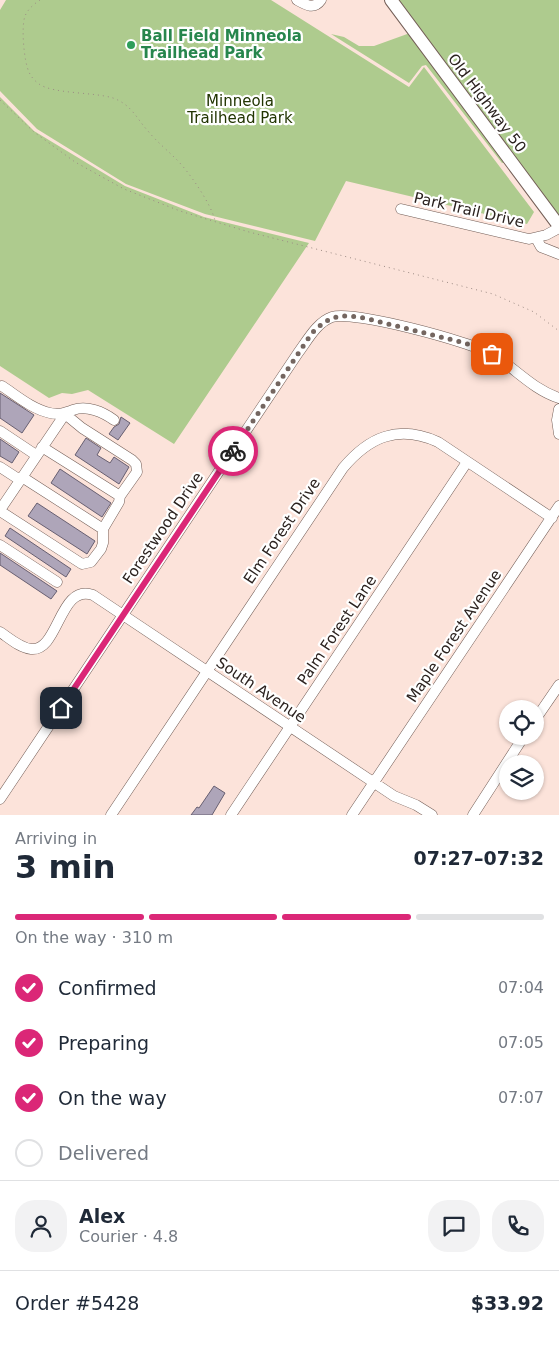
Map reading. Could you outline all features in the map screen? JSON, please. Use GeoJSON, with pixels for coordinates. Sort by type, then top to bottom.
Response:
{"type":"FeatureCollection","features":[{"type":"Feature","properties":{"kind":"main road","name":"Old Highway 50"},"geometry":{"type":"LineString","coordinates":[[391,0],[559,227]]}},
{"type":"Feature","properties":{"kind":"street"},"geometry":{"type":"LineString","coordinates":[[298,0],[307,6],[314,6],[320,0]]}},
{"type":"Feature","properties":{"kind":"street","name":"Park Trail Drive"},"geometry":{"type":"LineString","coordinates":[[401,209],[520,238],[536,238],[559,227]]}},
{"type":"Feature","properties":{"kind":"street"},"geometry":{"type":"LineString","coordinates":[[536,238],[541,247],[559,254]]}},
{"type":"Feature","properties":{"kind":"street","name":"Forestwood Drive"},"geometry":{"type":"LineString","coordinates":[[0,799],[298,353],[312,333],[326,320],[341,315],[364,318],[465,343],[492,354],[526,381],[546,393],[559,398]]}},
{"type":"Feature","properties":{"kind":"street"},"geometry":{"type":"LineString","coordinates":[[2,386],[37,409],[65,414],[82,428],[136,464],[137,472],[120,496],[119,502],[103,529],[101,548],[90,562],[82,564],[0,511],[65,414],[75,409],[88,409],[102,412],[114,420]]}},
{"type":"Feature","properties":{"kind":"street"},"geometry":{"type":"LineString","coordinates":[[559,409],[557,420],[559,434]]}},
{"type":"Feature","properties":{"kind":"street"},"geometry":{"type":"LineString","coordinates":[[0,431],[120,496]]}},
{"type":"Feature","properties":{"kind":"street","name":"Elm Forest Drive"},"geometry":{"type":"LineString","coordinates":[[111,815],[343,468],[354,454],[364,446],[389,435],[407,434],[417,435],[438,442],[552,518]]}},
{"type":"Feature","properties":{"kind":"street","name":"Palm Forest Lane"},"geometry":{"type":"LineString","coordinates":[[231,815],[467,462]]}},
{"type":"Feature","properties":{"kind":"street"},"geometry":{"type":"LineString","coordinates":[[0,467],[103,529]]}},
{"type":"Feature","properties":{"kind":"street","name":"Maple Forest Avenue"},"geometry":{"type":"LineString","coordinates":[[352,815],[559,506]]}},
{"type":"Feature","properties":{"kind":"street"},"geometry":{"type":"LineString","coordinates":[[0,545],[57,582]]}},
{"type":"Feature","properties":{"kind":"street","name":"South Avenue"},"geometry":{"type":"LineString","coordinates":[[0,632],[26,649],[33,650],[42,647],[75,598],[84,594],[93,595],[373,783],[432,815]]}},
{"type":"Feature","properties":{"kind":"street"},"geometry":{"type":"LineString","coordinates":[[544,707],[559,685]]}},
{"type":"Feature","properties":{"kind":"street"},"geometry":{"type":"LineString","coordinates":[[473,815],[518,745]]}},
{"type":"Feature","properties":{"kind":"path"},"geometry":{"type":"LineString","coordinates":[[40,0],[29,9],[24,24],[27,67],[33,78],[46,88],[113,98],[127,106],[147,131],[185,169],[213,212],[215,221]]}},
{"type":"Feature","properties":{"kind":"path"},"geometry":{"type":"LineString","coordinates":[[0,100],[34,132],[75,162],[124,189],[180,211],[249,232],[493,294],[534,312],[559,331]]}},
{"type":"Feature","properties":{"kind":"green space","name":"Minneola Trailhead Park"},"geometry":{"type":"Polygon","coordinates":[[[6,0],[271,0],[409,87],[424,67],[534,212],[527,224],[346,181],[315,241],[205,214],[126,184],[37,129],[0,91],[0,10],[6,0]]]}},
{"type":"Feature","properties":{"kind":"green space"},"geometry":{"type":"Polygon","coordinates":[[[399,0],[559,0],[559,216],[399,0]]]}},
{"type":"Feature","properties":{"kind":"green space"},"geometry":{"type":"Polygon","coordinates":[[[410,33],[506,162],[502,163],[426,65],[422,66],[409,83],[331,34],[344,37],[359,46],[374,46],[410,33]]]}},
{"type":"Feature","properties":{"kind":"green space"},"geometry":{"type":"Polygon","coordinates":[[[0,97],[34,131],[125,186],[204,217],[309,243],[174,444],[88,390],[72,394],[62,393],[49,398],[0,366],[0,97]]]}},
{"type":"Feature","properties":{"kind":"building"},"geometry":{"type":"Polygon","coordinates":[[[0,393],[34,415],[22,433],[0,418],[0,393]]]}},
{"type":"Feature","properties":{"kind":"building"},"geometry":{"type":"Polygon","coordinates":[[[121,417],[130,423],[118,440],[109,434],[119,424],[121,417]]]}},
{"type":"Feature","properties":{"kind":"building"},"geometry":{"type":"Polygon","coordinates":[[[86,438],[101,448],[97,455],[110,463],[114,457],[129,467],[119,484],[75,455],[86,438]]]}},
{"type":"Feature","properties":{"kind":"building"},"geometry":{"type":"Polygon","coordinates":[[[0,439],[19,452],[12,463],[0,456],[0,439]]]}},
{"type":"Feature","properties":{"kind":"building"},"geometry":{"type":"Polygon","coordinates":[[[60,469],[111,503],[102,517],[51,483],[60,469]]]}},
{"type":"Feature","properties":{"kind":"building"},"geometry":{"type":"Polygon","coordinates":[[[37,503],[95,541],[87,554],[28,516],[37,503]]]}},
{"type":"Feature","properties":{"kind":"building"},"geometry":{"type":"Polygon","coordinates":[[[10,528],[71,569],[66,577],[5,536],[10,528]]]}},
{"type":"Feature","properties":{"kind":"building"},"geometry":{"type":"Polygon","coordinates":[[[0,553],[57,591],[51,599],[0,565],[0,553]]]}},
{"type":"Feature","properties":{"kind":"building"},"geometry":{"type":"Polygon","coordinates":[[[214,786],[225,793],[212,815],[191,815],[197,807],[199,808],[214,786]]]}},
{"type":"Feature","properties":{"kind":"way so far"},"geometry":{"type":"LineString","coordinates":[[233,451],[312,333],[332,317],[349,315],[364,318],[465,343],[492,354]]}},
{"type":"Feature","properties":{"kind":"place","name":"Ball Field Minneola Trailhead Park"},"geometry":{"type":"Point","coordinates":[131,45]}},
{"type":"Feature","properties":{"kind":"route"},"geometry":{"type":"LineString","coordinates":[[61,708],[233,451]]}}]}
